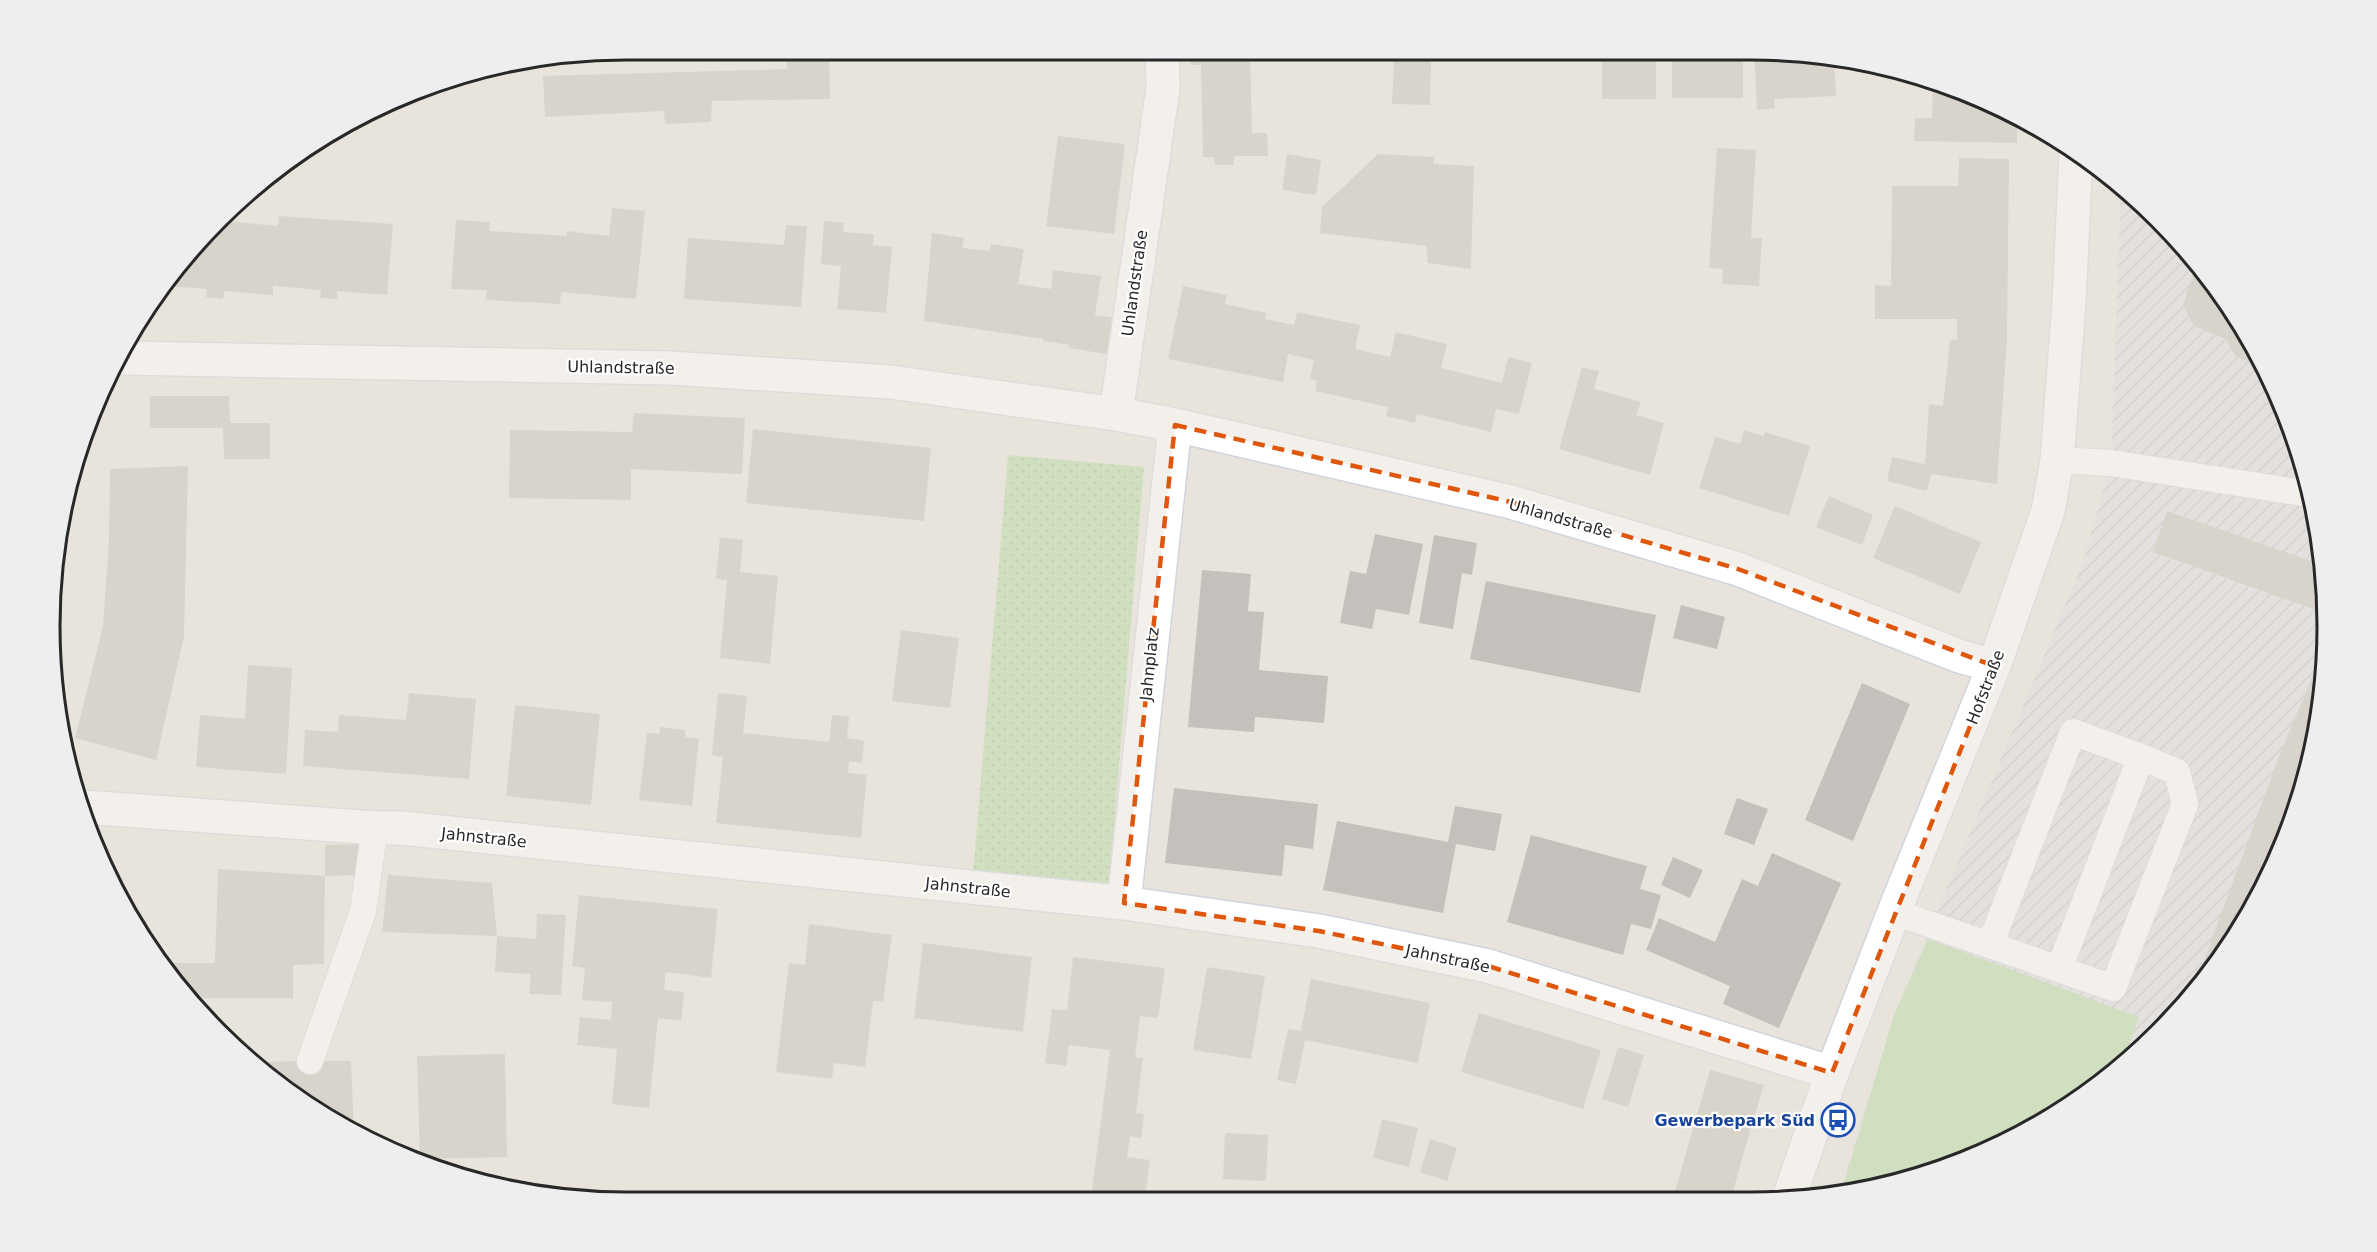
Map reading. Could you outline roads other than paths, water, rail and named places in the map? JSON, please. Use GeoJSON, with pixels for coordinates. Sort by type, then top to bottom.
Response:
{"type":"FeatureCollection","features":[{"type":"Feature","properties":{"kind":"street","name":"Uhlandstraße"},"geometry":{"type":"LineString","coordinates":[[1116,414],[1163,88],[1162,60]]}},
{"type":"Feature","properties":{"kind":"street","name":"Hofstraße"},"geometry":{"type":"LineString","coordinates":[[1792,1191],[1832,1073],[1894,912],[1994,666],[2048,511],[2057,460],[2069,303],[2076,162]]}},
{"type":"Feature","properties":{"kind":"street","name":"Uhlandstraße"},"geometry":{"type":"LineString","coordinates":[[128,358],[670,368],[891,382],[1116,414],[1175,425],[1534,509],[1738,570],[1959,656],[1994,666]]}},
{"type":"Feature","properties":{"kind":"street","name":"Jahnplatz"},"geometry":{"type":"LineString","coordinates":[[1124,903],[1175,425]]}},
{"type":"Feature","properties":{"kind":"street","name":"Jahnstraße"},"geometry":{"type":"LineString","coordinates":[[90,807],[402,828],[1124,903],[1320,931],[1488,966],[1832,1073]]}},
{"type":"Feature","properties":{"kind":"lane"},"geometry":{"type":"LineString","coordinates":[[2057,460],[2110,463],[2301,493]]}},
{"type":"Feature","properties":{"kind":"lane"},"geometry":{"type":"LineString","coordinates":[[1894,912],[2113,988],[2185,804],[2177,772],[2073,732],[1990,945]]}},
{"type":"Feature","properties":{"kind":"lane"},"geometry":{"type":"LineString","coordinates":[[2059,969],[2141,757]]}},
{"type":"Feature","properties":{"kind":"lane"},"geometry":{"type":"LineString","coordinates":[[310,1061],[363,910],[375,828]]}},
{"type":"Feature","properties":{"kind":"place","name":"Gewerbepark Süd"},"geometry":{"type":"Point","coordinates":[1838,1120]}}]}
